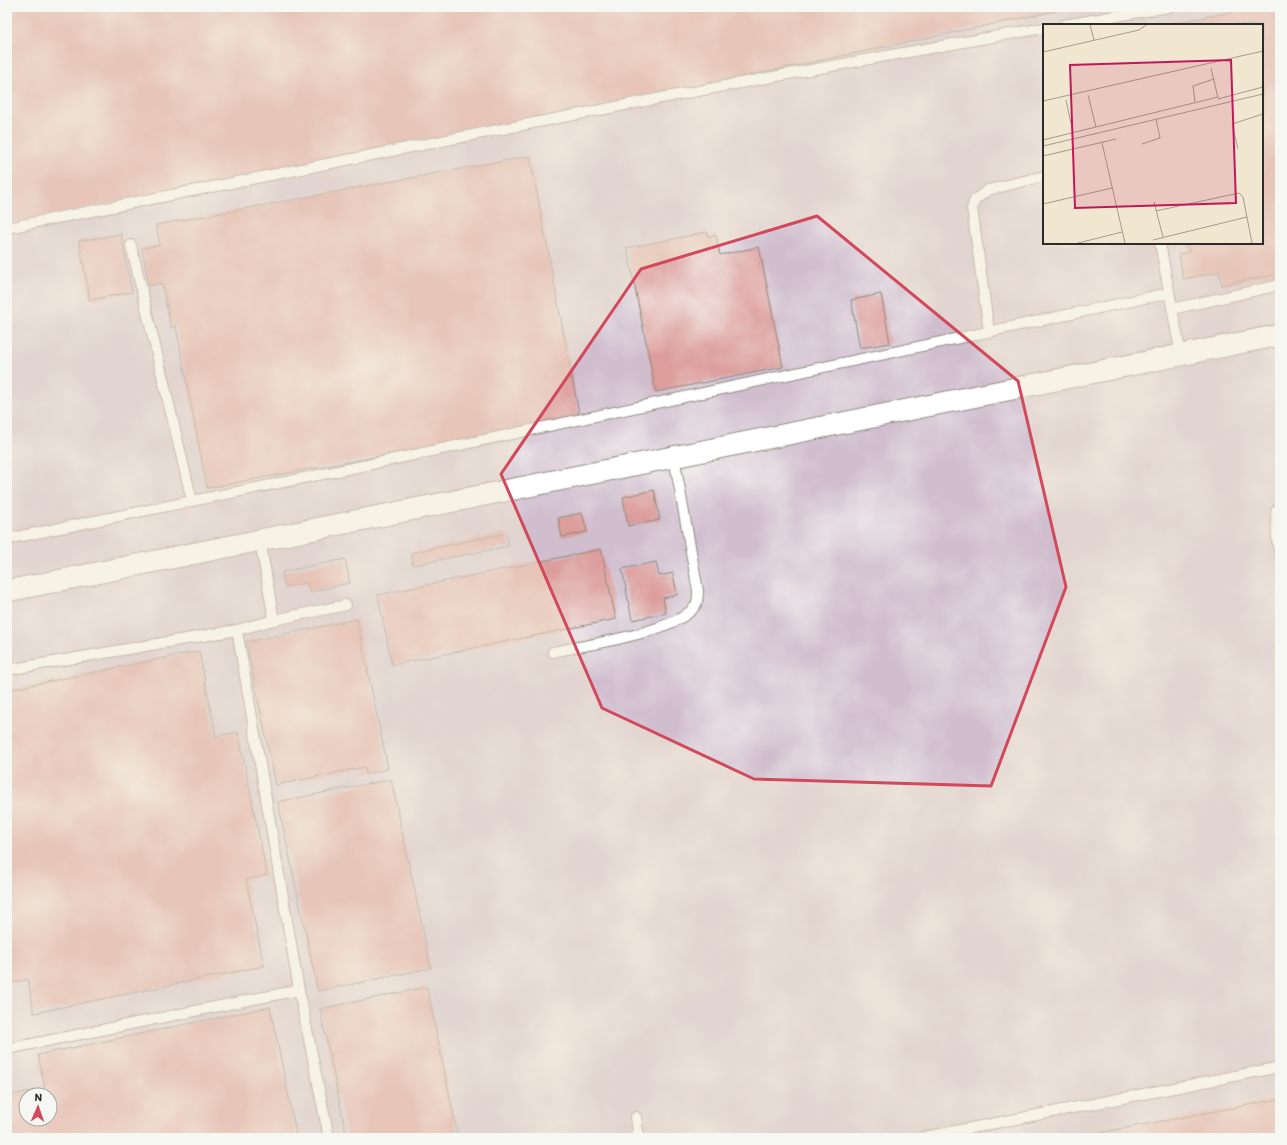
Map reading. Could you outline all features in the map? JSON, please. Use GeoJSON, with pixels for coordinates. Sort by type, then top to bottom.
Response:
{"type":"FeatureCollection","features":[{"type":"Feature","properties":{"kind":"street"},"geometry":{"type":"LineString","coordinates":[[7,591],[1280,336]]}},
{"type":"Feature","properties":{"kind":"lane"},"geometry":{"type":"LineString","coordinates":[[1070,24],[1168,7]]}},
{"type":"Feature","properties":{"kind":"lane"},"geometry":{"type":"LineString","coordinates":[[7,228],[850,62],[1043,28]]}},
{"type":"Feature","properties":{"kind":"lane"},"geometry":{"type":"LineString","coordinates":[[989,332],[972,208],[975,200],[988,190],[1043,176]]}},
{"type":"Feature","properties":{"kind":"lane"},"geometry":{"type":"LineString","coordinates":[[1160,244],[1181,356]]}},
{"type":"Feature","properties":{"kind":"lane"},"geometry":{"type":"LineString","coordinates":[[132,245],[192,501]]}},
{"type":"Feature","properties":{"kind":"lane"},"geometry":{"type":"LineString","coordinates":[[1172,309],[1280,286]]}},
{"type":"Feature","properties":{"kind":"lane"},"geometry":{"type":"LineString","coordinates":[[8,536],[192,501],[367,465],[1169,293]]}},
{"type":"Feature","properties":{"kind":"lane"},"geometry":{"type":"LineString","coordinates":[[553,652],[649,632],[682,618],[696,606],[698,591],[674,457]]}},
{"type":"Feature","properties":{"kind":"lane"},"geometry":{"type":"LineString","coordinates":[[1280,506],[1276,511],[1277,540],[1280,554]]}},
{"type":"Feature","properties":{"kind":"lane"},"geometry":{"type":"LineString","coordinates":[[260,540],[274,620]]}},
{"type":"Feature","properties":{"kind":"lane"},"geometry":{"type":"LineString","coordinates":[[7,670],[237,630],[274,620],[346,605]]}},
{"type":"Feature","properties":{"kind":"lane"},"geometry":{"type":"LineString","coordinates":[[237,630],[299,990],[329,1138]]}},
{"type":"Feature","properties":{"kind":"lane"},"geometry":{"type":"LineString","coordinates":[[7,1049],[299,990]]}},
{"type":"Feature","properties":{"kind":"lane"},"geometry":{"type":"LineString","coordinates":[[920,1138],[1280,1067]]}},
{"type":"Feature","properties":{"kind":"lane"},"geometry":{"type":"LineString","coordinates":[[636,1117],[639,1138]]}},
{"type":"Feature","properties":{"kind":"highlighted area"},"geometry":{"type":"Polygon","coordinates":[[[817,216],[1018,381],[1066,587],[991,786],[754,779],[602,708],[501,474],[641,269],[817,216]]]}},
{"type":"Feature","properties":{"kind":"shaded area"},"geometry":{"type":"Polygon","coordinates":[[[7,7],[1280,7],[1280,1138],[7,1138],[7,7]]]}},
{"type":"Feature","properties":{"kind":"building"},"geometry":{"type":"Polygon","coordinates":[[[7,7],[1070,8],[727,80],[7,224],[7,7]]]}},
{"type":"Feature","properties":{"kind":"building"},"geometry":{"type":"Polygon","coordinates":[[[1257,7],[1280,7],[1280,274],[1222,285],[1219,272],[1183,279],[1179,254],[1189,252],[1187,244],[1263,244],[1263,24],[1169,24],[1257,7]]]}},
{"type":"Feature","properties":{"kind":"building"},"geometry":{"type":"Polygon","coordinates":[[[530,156],[580,419],[207,488],[176,326],[171,328],[162,283],[149,286],[142,248],[160,245],[156,225],[530,156]]]}},
{"type":"Feature","properties":{"kind":"building"},"geometry":{"type":"Polygon","coordinates":[[[707,232],[708,237],[716,235],[720,255],[759,247],[783,367],[656,392],[627,248],[707,232]]]}},
{"type":"Feature","properties":{"kind":"building"},"geometry":{"type":"Polygon","coordinates":[[[121,234],[132,292],[90,300],[79,241],[121,234]]]}},
{"type":"Feature","properties":{"kind":"building"},"geometry":{"type":"Polygon","coordinates":[[[881,294],[890,343],[860,348],[851,300],[881,294]]]}},
{"type":"Feature","properties":{"kind":"building"},"geometry":{"type":"Polygon","coordinates":[[[654,490],[660,520],[628,526],[623,497],[654,490]]]}},
{"type":"Feature","properties":{"kind":"building"},"geometry":{"type":"Polygon","coordinates":[[[582,513],[587,532],[562,537],[558,518],[582,513]]]}},
{"type":"Feature","properties":{"kind":"building"},"geometry":{"type":"Polygon","coordinates":[[[506,533],[509,546],[413,565],[411,553],[506,533]]]}},
{"type":"Feature","properties":{"kind":"building"},"geometry":{"type":"Polygon","coordinates":[[[601,549],[616,619],[392,665],[378,595],[601,549]]]}},
{"type":"Feature","properties":{"kind":"building"},"geometry":{"type":"Polygon","coordinates":[[[345,559],[350,583],[309,592],[307,583],[285,587],[282,572],[345,559]]]}},
{"type":"Feature","properties":{"kind":"building"},"geometry":{"type":"Polygon","coordinates":[[[656,562],[659,576],[673,573],[677,595],[663,598],[666,613],[632,620],[622,569],[656,562]]]}},
{"type":"Feature","properties":{"kind":"building"},"geometry":{"type":"Polygon","coordinates":[[[357,619],[388,769],[366,774],[365,767],[276,785],[246,642],[357,619]]]}},
{"type":"Feature","properties":{"kind":"building"},"geometry":{"type":"Polygon","coordinates":[[[199,651],[216,736],[238,732],[267,875],[246,880],[264,966],[34,1013],[28,979],[7,984],[7,892],[9,891],[7,880],[7,690],[199,651]]]}},
{"type":"Feature","properties":{"kind":"building"},"geometry":{"type":"Polygon","coordinates":[[[391,779],[431,968],[318,991],[278,802],[391,779]]]}},
{"type":"Feature","properties":{"kind":"building"},"geometry":{"type":"Polygon","coordinates":[[[427,987],[458,1136],[447,1138],[347,1138],[320,1009],[427,987]]]}},
{"type":"Feature","properties":{"kind":"building"},"geometry":{"type":"Polygon","coordinates":[[[270,1007],[297,1138],[7,1138],[7,1096],[18,1094],[18,1127],[58,1127],[58,1087],[45,1087],[38,1055],[270,1007]]]}},
{"type":"Feature","properties":{"kind":"building"},"geometry":{"type":"Polygon","coordinates":[[[1280,1099],[1280,1138],[1077,1138],[1077,1137],[1280,1099]]]}}]}
